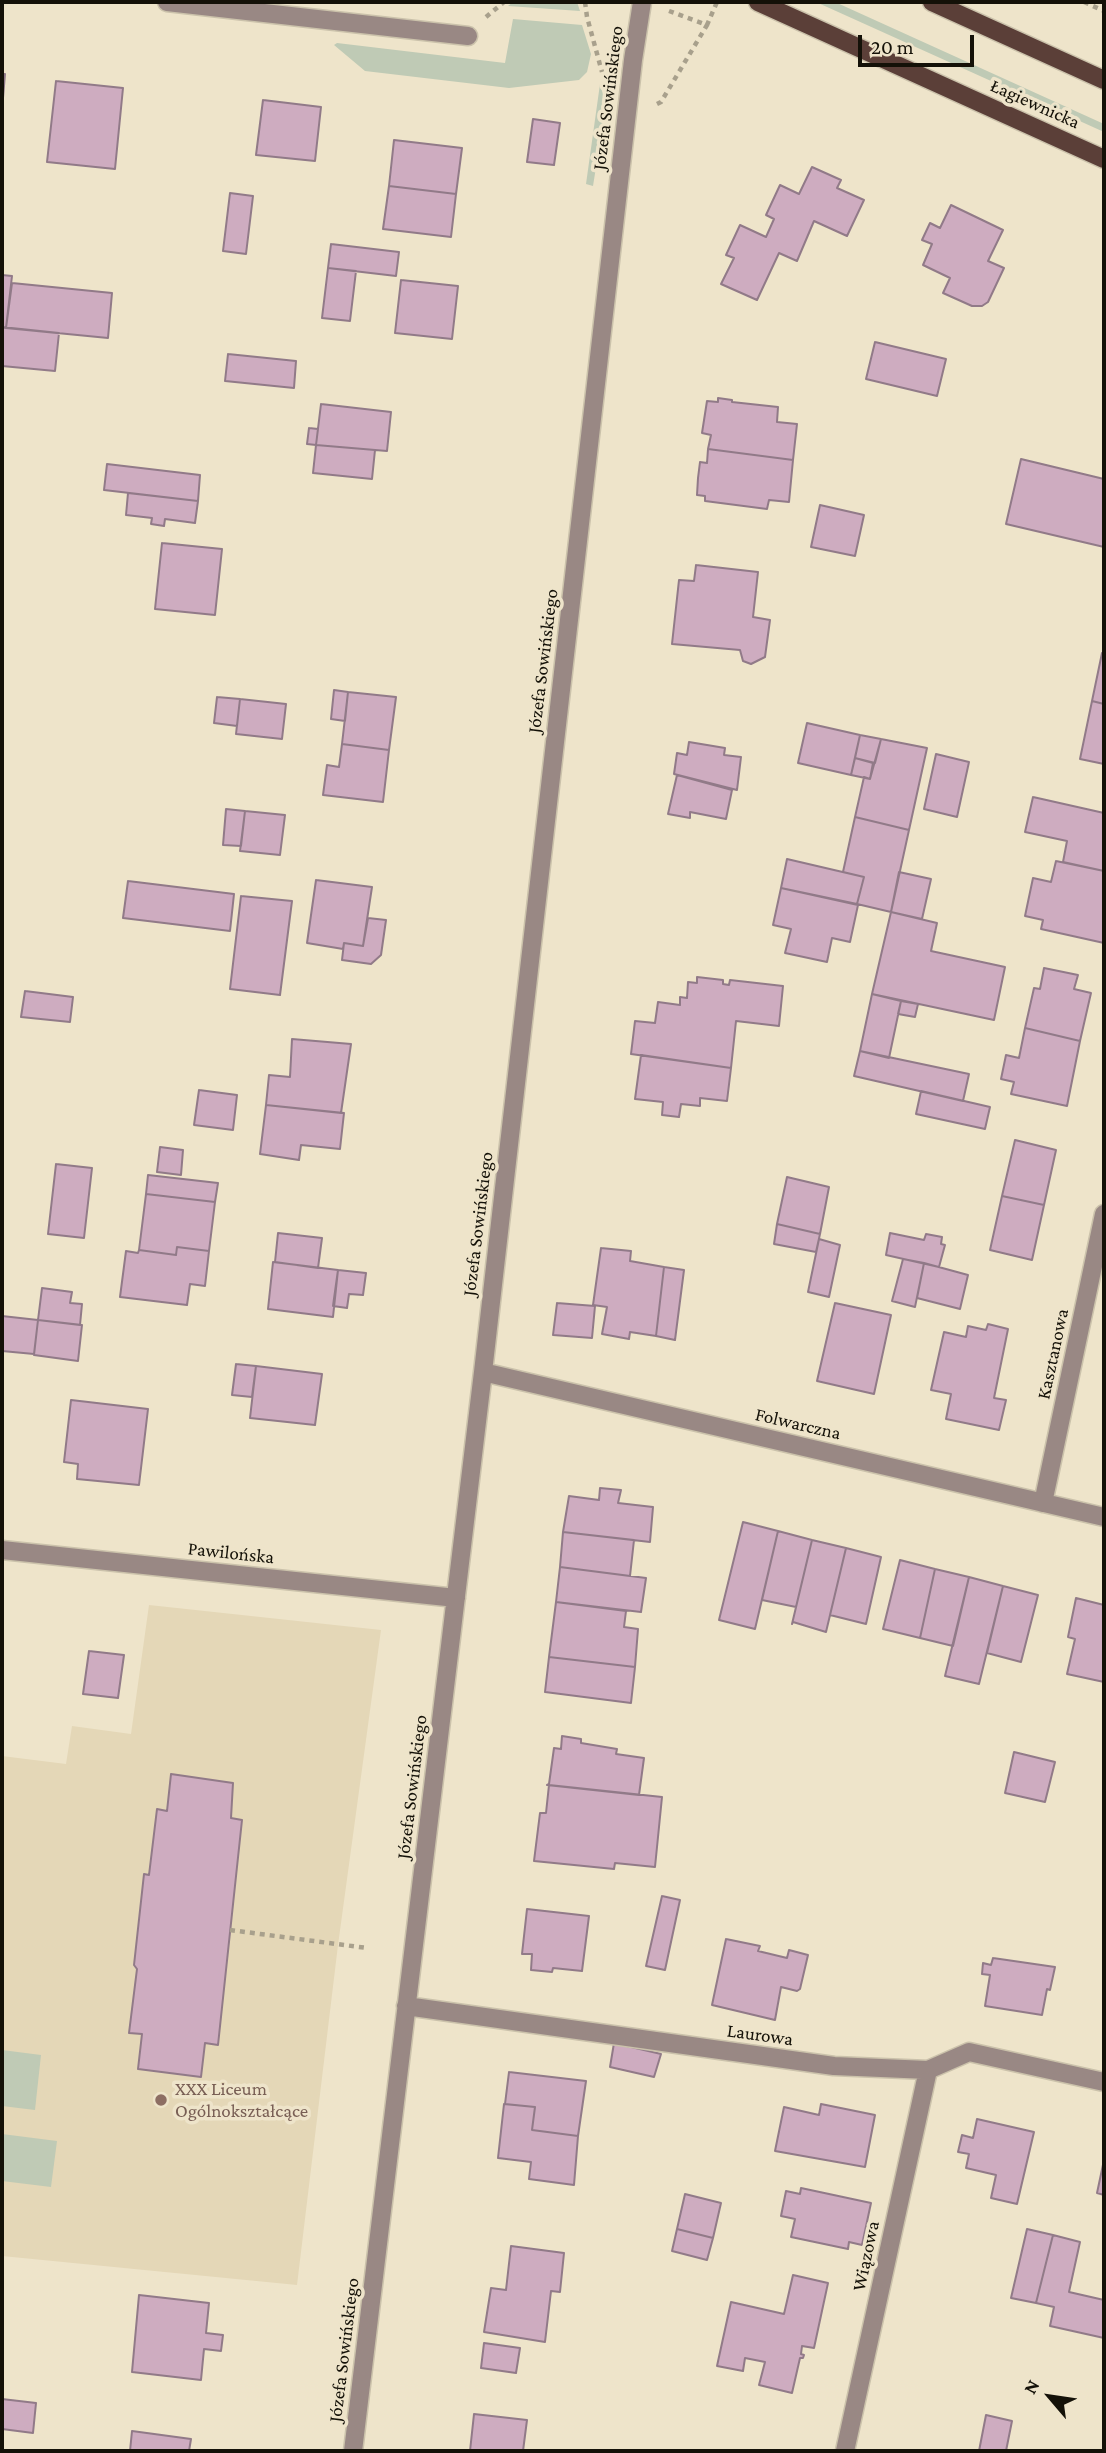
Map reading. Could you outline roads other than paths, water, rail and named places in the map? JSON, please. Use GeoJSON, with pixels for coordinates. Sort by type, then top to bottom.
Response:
{"type":"FeatureCollection","features":[{"type":"Feature","properties":{"kind":"main road","name":"Łagiewnicka"},"geometry":{"type":"LineString","coordinates":[[758,2],[1104,159]]}},
{"type":"Feature","properties":{"kind":"main road"},"geometry":{"type":"LineString","coordinates":[[932,2],[1104,80]]}},
{"type":"Feature","properties":{"kind":"street"},"geometry":{"type":"LineString","coordinates":[[167,2],[468,36]]}},
{"type":"Feature","properties":{"kind":"street","name":"Józefa Sowińskiego"},"geometry":{"type":"LineString","coordinates":[[353,2451],[483,1372],[642,2]]}},
{"type":"Feature","properties":{"kind":"street","name":"Kasztanowa"},"geometry":{"type":"LineString","coordinates":[[1043,1503],[1104,1214]]}},
{"type":"Feature","properties":{"kind":"street","name":"Folwarczna"},"geometry":{"type":"LineString","coordinates":[[483,1372],[1104,1517]]}},
{"type":"Feature","properties":{"kind":"street","name":"Pawilońska"},"geometry":{"type":"LineString","coordinates":[[2,1550],[456,1598]]}},
{"type":"Feature","properties":{"kind":"street","name":"Laurowa"},"geometry":{"type":"LineString","coordinates":[[406,2006],[834,2066],[928,2070],[970,2052],[1104,2082]]}},
{"type":"Feature","properties":{"kind":"street","name":"Wiązowa"},"geometry":{"type":"LineString","coordinates":[[845,2451],[928,2070]]}},
{"type":"Feature","properties":{"kind":"place","name":"XXX Liceum Ogólnokształcące"},"geometry":{"type":"Point","coordinates":[161,2100]}}]}
